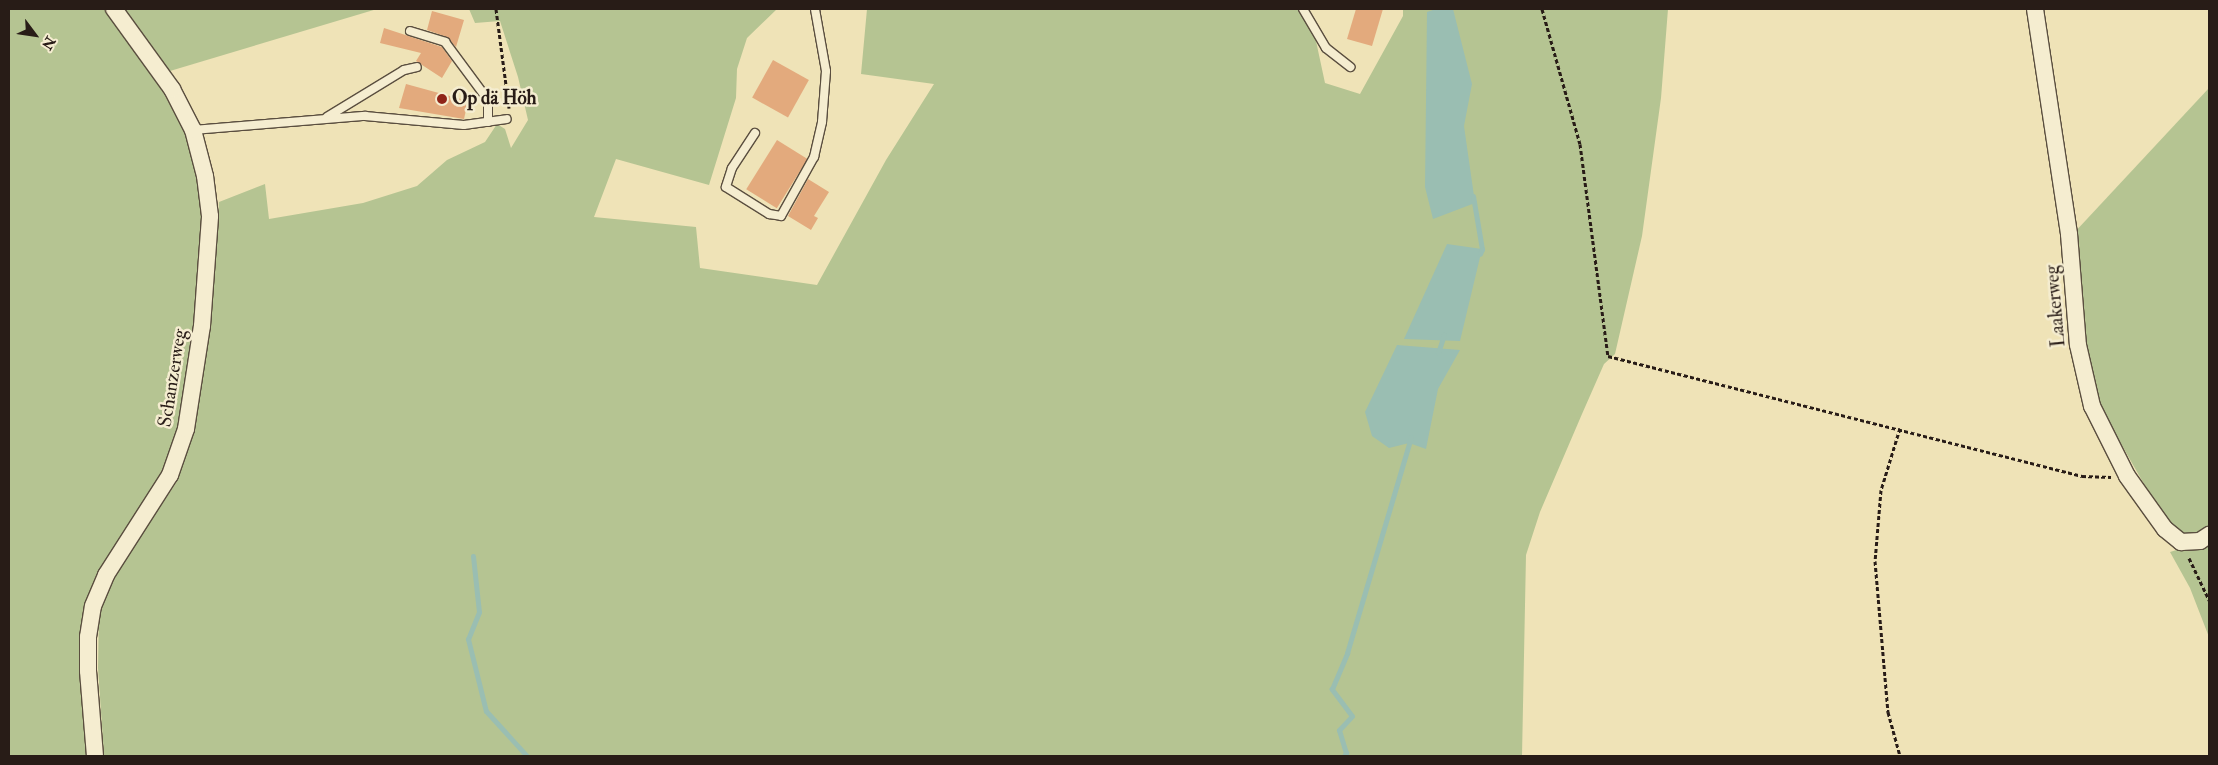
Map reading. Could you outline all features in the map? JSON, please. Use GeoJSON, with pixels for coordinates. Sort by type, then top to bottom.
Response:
{"type":"FeatureCollection","features":[{"type":"Feature","properties":{"kind":"street","name":"Schanzerweg"},"geometry":{"type":"LineString","coordinates":[[95,756],[88,671],[88,637],[93,606],[106,575],[170,475],[188,420],[202,326],[210,216],[205,176],[193,130],[172,89],[114,9]]}},
{"type":"Feature","properties":{"kind":"street","name":"Laakerweg"},"geometry":{"type":"LineString","coordinates":[[2035,9],[2070,234],[2078,344],[2092,406],[2127,476],[2164,529],[2181,542]]}},
{"type":"Feature","properties":{"kind":"street"},"geometry":{"type":"LineString","coordinates":[[2181,542],[2200,541],[2209,535]]}},
{"type":"Feature","properties":{"kind":"lane"},"geometry":{"type":"LineString","coordinates":[[755,133],[732,168],[726,187],[769,214],[781,216],[814,157],[822,122],[826,71],[815,9]]}},
{"type":"Feature","properties":{"kind":"lane"},"geometry":{"type":"LineString","coordinates":[[1303,9],[1326,48],[1350,67]]}},
{"type":"Feature","properties":{"kind":"lane"},"geometry":{"type":"LineString","coordinates":[[410,31],[446,42],[488,100],[488,122]]}},
{"type":"Feature","properties":{"kind":"lane"},"geometry":{"type":"LineString","coordinates":[[325,118],[404,70],[417,67]]}},
{"type":"Feature","properties":{"kind":"lane"},"geometry":{"type":"LineString","coordinates":[[193,130],[366,116],[464,125],[507,119]]}},
{"type":"Feature","properties":{"kind":"path"},"geometry":{"type":"LineString","coordinates":[[496,9],[510,102],[507,119]]}},
{"type":"Feature","properties":{"kind":"path"},"geometry":{"type":"LineString","coordinates":[[1542,9],[1580,144],[1608,356],[1621,362],[1900,428],[2082,476],[2127,476]]}},
{"type":"Feature","properties":{"kind":"path"},"geometry":{"type":"LineString","coordinates":[[1900,428],[1881,490],[1875,562],[1888,712],[1900,756]]}},
{"type":"Feature","properties":{"kind":"path"},"geometry":{"type":"LineString","coordinates":[[2181,542],[2209,600]]}},
{"type":"Feature","properties":{"kind":"green space"},"geometry":{"type":"Polygon","coordinates":[[[9,9],[104,9],[157,81],[187,136],[203,205],[193,348],[182,425],[165,475],[88,606],[88,756],[9,756],[9,9]]]}},
{"type":"Feature","properties":{"kind":"green space"},"geometry":{"type":"Polygon","coordinates":[[[123,9],[377,9],[170,71],[123,9]]]}},
{"type":"Feature","properties":{"kind":"green space"},"geometry":{"type":"Polygon","coordinates":[[[469,9],[777,9],[747,38],[737,69],[736,98],[709,185],[616,159],[594,217],[696,227],[700,268],[817,285],[886,160],[934,84],[861,74],[867,9],[1298,9],[1316,41],[1325,83],[1360,94],[1403,16],[1403,9],[1668,9],[1661,98],[1642,236],[1615,354],[1604,364],[1540,512],[1526,555],[1522,756],[104,756],[98,668],[99,613],[110,582],[176,483],[195,429],[212,313],[219,202],[265,184],[269,219],[363,203],[417,186],[447,160],[485,142],[497,124],[505,129],[511,148],[528,120],[518,77],[500,21],[475,23],[469,9]]]}},
{"type":"Feature","properties":{"kind":"green space"},"geometry":{"type":"Polygon","coordinates":[[[2209,88],[2209,529],[2203,533],[2187,536],[2168,526],[2092,393],[2082,344],[2073,234],[2209,88]]]}},
{"type":"Feature","properties":{"kind":"green space"},"geometry":{"type":"Polygon","coordinates":[[[2209,540],[2209,637],[2190,588],[2170,552],[2209,540]]]}},
{"type":"Feature","properties":{"kind":"water"},"geometry":{"type":"Polygon","coordinates":[[[1436,9],[1453,9],[1472,84],[1464,126],[1475,203],[1433,219],[1425,187],[1427,12],[1436,9]]]}},
{"type":"Feature","properties":{"kind":"water"},"geometry":{"type":"Polygon","coordinates":[[[1447,244],[1482,249],[1460,341],[1404,339],[1447,244]]]}},
{"type":"Feature","properties":{"kind":"water"},"geometry":{"type":"Polygon","coordinates":[[[1397,345],[1460,350],[1438,389],[1426,449],[1409,443],[1389,448],[1372,436],[1365,412],[1397,345]]]}},
{"type":"Feature","properties":{"kind":"building"},"geometry":{"type":"Polygon","coordinates":[[[1356,9],[1383,9],[1372,46],[1347,39],[1356,9]]]}},
{"type":"Feature","properties":{"kind":"building"},"geometry":{"type":"Polygon","coordinates":[[[432,11],[464,20],[456,47],[447,37],[427,30],[432,11]]]}},
{"type":"Feature","properties":{"kind":"building"},"geometry":{"type":"Polygon","coordinates":[[[384,28],[442,47],[452,61],[442,78],[416,61],[421,53],[380,43],[384,28]]]}},
{"type":"Feature","properties":{"kind":"building"},"geometry":{"type":"Polygon","coordinates":[[[773,60],[809,80],[788,117],[752,98],[773,60]]]}},
{"type":"Feature","properties":{"kind":"building"},"geometry":{"type":"Polygon","coordinates":[[[406,84],[468,101],[464,119],[399,108],[406,84]]]}},
{"type":"Feature","properties":{"kind":"building"},"geometry":{"type":"Polygon","coordinates":[[[777,140],[808,159],[777,208],[746,189],[777,140]]]}},
{"type":"Feature","properties":{"kind":"building"},"geometry":{"type":"Polygon","coordinates":[[[808,179],[829,192],[814,216],[818,218],[811,230],[788,216],[808,179]]]}},
{"type":"Feature","properties":{"kind":"waterway"},"geometry":{"type":"LineString","coordinates":[[1473,196],[1482,249],[1480,254]]}},
{"type":"Feature","properties":{"kind":"waterway"},"geometry":{"type":"LineString","coordinates":[[1438,353],[1444,335]]}},
{"type":"Feature","properties":{"kind":"waterway"},"geometry":{"type":"LineString","coordinates":[[1344,756],[1346,753],[1339,730],[1352,716],[1332,689],[1347,653],[1411,437]]}},
{"type":"Feature","properties":{"kind":"waterway"},"geometry":{"type":"LineString","coordinates":[[473,556],[479,612],[468,639],[486,711],[527,756]]}},
{"type":"Feature","properties":{"kind":"place","name":"Op dä Höh"},"geometry":{"type":"Point","coordinates":[442,99]}}]}
